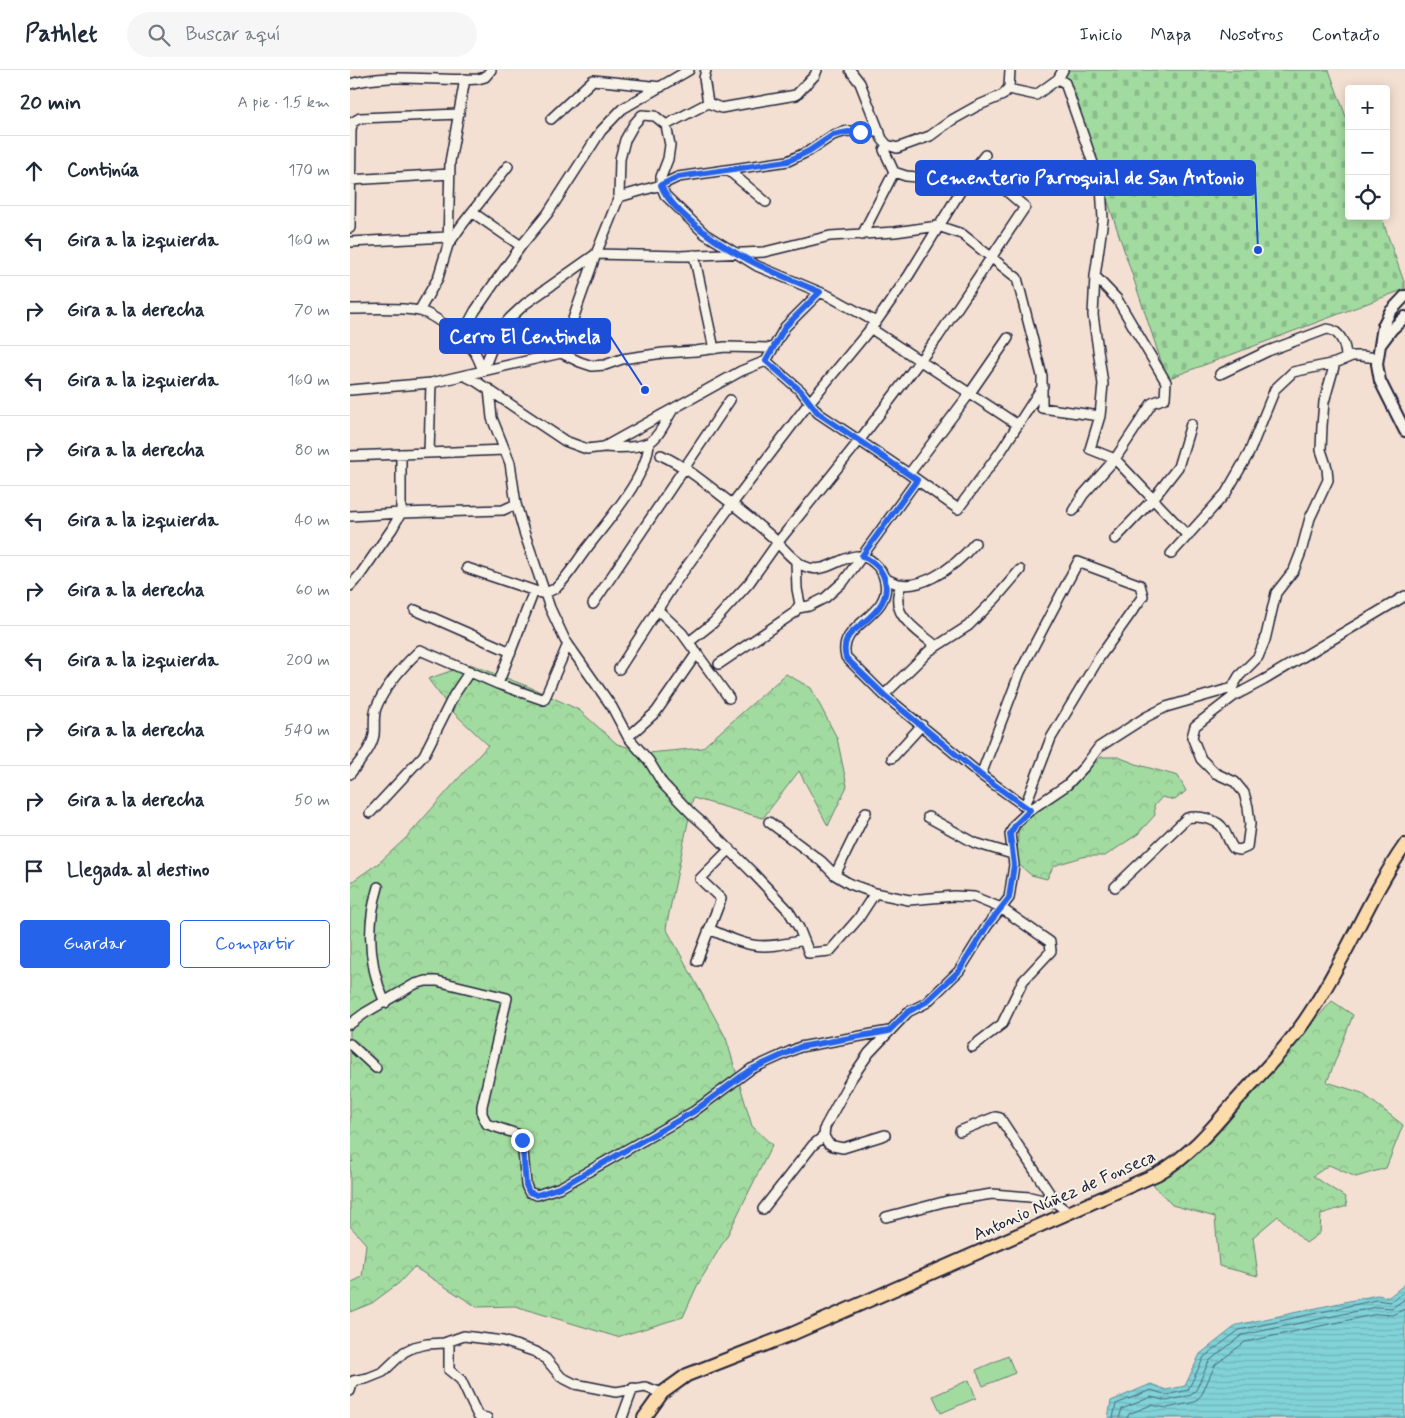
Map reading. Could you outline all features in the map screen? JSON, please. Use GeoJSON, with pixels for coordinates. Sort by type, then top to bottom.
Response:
{"type":"FeatureCollection","features":[{"type":"Feature","properties":{"kind":"main road","name":"Antonio Núñez de Fonseca"},"geometry":{"type":"LineString","coordinates":[[644,1418],[662,1393],[678,1380],[696,1371],[792,1334],[1069,1213],[1157,1174],[1184,1156],[1203,1139],[1303,1024],[1318,1002],[1378,887],[1405,844]]}},
{"type":"Feature","properties":{"kind":"street"},"geometry":{"type":"LineString","coordinates":[[350,84],[376,79],[482,78],[492,70]]}},
{"type":"Feature","properties":{"kind":"street"},"geometry":{"type":"LineString","coordinates":[[461,337],[476,311],[521,246],[548,213],[601,131],[622,109],[689,70]]}},
{"type":"Feature","properties":{"kind":"street"},"geometry":{"type":"LineString","coordinates":[[706,70],[704,78],[708,103]]}},
{"type":"Feature","properties":{"kind":"street"},"geometry":{"type":"LineString","coordinates":[[666,125],[708,103],[721,108],[796,95],[815,75],[817,70]]}},
{"type":"Feature","properties":{"kind":"street"},"geometry":{"type":"LineString","coordinates":[[850,70],[860,82],[882,139],[887,145],[897,148],[930,136],[952,120],[977,106],[1003,95],[1008,89],[1010,70]]}},
{"type":"Feature","properties":{"kind":"street"},"geometry":{"type":"LineString","coordinates":[[1008,89],[1036,95],[1058,79],[1063,70]]}},
{"type":"Feature","properties":{"kind":"street"},"geometry":{"type":"LineString","coordinates":[[419,311],[438,278],[448,241],[450,162],[465,79]]}},
{"type":"Feature","properties":{"kind":"street"},"geometry":{"type":"LineString","coordinates":[[1058,79],[1065,82],[1101,186],[1103,219],[1095,276],[1093,315],[1104,384],[1100,416],[1090,449],[1115,459],[1188,536]]}},
{"type":"Feature","properties":{"kind":"street"},"geometry":{"type":"LineString","coordinates":[[551,119],[593,80],[661,87]]}},
{"type":"Feature","properties":{"kind":"street"},"geometry":{"type":"LineString","coordinates":[[350,228],[350,129],[353,122],[360,118],[458,114]]}},
{"type":"Feature","properties":{"kind":"street"},"geometry":{"type":"LineString","coordinates":[[561,353],[596,254],[619,197],[620,159],[625,140],[634,124],[642,115],[655,116],[666,125],[670,145],[668,159],[661,177],[661,185],[665,195],[705,234],[757,266],[829,296],[873,325],[921,361],[1018,425]]}},
{"type":"Feature","properties":{"kind":"street"},"geometry":{"type":"LineString","coordinates":[[619,197],[661,185],[678,177],[788,161],[809,151],[833,135],[840,133],[880,132]]}},
{"type":"Feature","properties":{"kind":"street"},"geometry":{"type":"LineString","coordinates":[[887,145],[884,150],[894,172],[906,176],[938,179],[963,189]]}},
{"type":"Feature","properties":{"kind":"street"},"geometry":{"type":"LineString","coordinates":[[619,670],[657,609],[732,504],[809,403],[873,325],[909,275],[984,155]]}},
{"type":"Feature","properties":{"kind":"street"},"geometry":{"type":"LineString","coordinates":[[350,242],[448,241],[508,166]]}},
{"type":"Feature","properties":{"kind":"street"},"geometry":{"type":"LineString","coordinates":[[688,642],[713,623],[749,583],[778,542],[921,361],[1025,207],[989,176],[974,169]]}},
{"type":"Feature","properties":{"kind":"street"},"geometry":{"type":"LineString","coordinates":[[728,170],[766,202]]}},
{"type":"Feature","properties":{"kind":"street"},"geometry":{"type":"LineString","coordinates":[[862,235],[894,172]]}},
{"type":"Feature","properties":{"kind":"street"},"geometry":{"type":"LineString","coordinates":[[350,180],[450,174]]}},
{"type":"Feature","properties":{"kind":"street"},"geometry":{"type":"LineString","coordinates":[[472,212],[521,246]]}},
{"type":"Feature","properties":{"kind":"street"},"geometry":{"type":"LineString","coordinates":[[483,371],[495,340],[510,318],[531,299],[596,254],[654,256],[764,252],[830,236],[862,235],[938,226],[962,234],[1017,278],[1042,376],[1042,408],[1100,416]]}},
{"type":"Feature","properties":{"kind":"street"},"geometry":{"type":"LineString","coordinates":[[694,255],[714,349]]}},
{"type":"Feature","properties":{"kind":"street"},"geometry":{"type":"LineString","coordinates":[[1072,511],[1083,495],[1115,459],[1152,403],[1164,398],[1166,382],[1117,300],[1095,276]]}},
{"type":"Feature","properties":{"kind":"street"},"geometry":{"type":"LineString","coordinates":[[604,447],[672,411],[741,371],[766,361],[785,327],[820,292]]}},
{"type":"Feature","properties":{"kind":"street"},"geometry":{"type":"LineString","coordinates":[[1404,300],[1386,319],[1381,333],[1377,370],[1405,431]]}},
{"type":"Feature","properties":{"kind":"street"},"geometry":{"type":"LineString","coordinates":[[350,309],[400,309],[419,311],[429,315],[461,337],[478,356],[483,371]]}},
{"type":"Feature","properties":{"kind":"street"},"geometry":{"type":"LineString","coordinates":[[1380,346],[1392,329],[1405,317]]}},
{"type":"Feature","properties":{"kind":"street"},"geometry":{"type":"LineString","coordinates":[[1220,374],[1268,350],[1326,329],[1334,331],[1342,340],[1346,348],[1346,358]]}},
{"type":"Feature","properties":{"kind":"street"},"geometry":{"type":"LineString","coordinates":[[798,608],[817,602],[832,593],[844,581],[1008,338]]}},
{"type":"Feature","properties":{"kind":"street"},"geometry":{"type":"LineString","coordinates":[[350,390],[431,384],[561,353],[592,366],[605,366],[622,359],[663,353],[725,347],[772,348]]}},
{"type":"Feature","properties":{"kind":"street"},"geometry":{"type":"LineString","coordinates":[[1171,554],[1216,505],[1234,480],[1249,453],[1275,389],[1293,372],[1335,363],[1346,358],[1361,356],[1377,358]]}},
{"type":"Feature","properties":{"kind":"street"},"geometry":{"type":"LineString","coordinates":[[766,361],[801,391],[818,413],[958,509],[1018,425],[1043,386]]}},
{"type":"Feature","properties":{"kind":"street"},"geometry":{"type":"LineString","coordinates":[[1115,887],[1187,818],[1196,817],[1214,821],[1224,830],[1234,849],[1240,850],[1247,846],[1250,824],[1244,793],[1235,782],[1215,773],[1205,764],[1194,745],[1192,737],[1198,723],[1233,692],[1239,676],[1258,657],[1265,640],[1276,593],[1294,570],[1301,552],[1310,518],[1328,480],[1322,450],[1322,426],[1324,402],[1335,363]]}},
{"type":"Feature","properties":{"kind":"street"},"geometry":{"type":"LineString","coordinates":[[465,376],[565,441],[587,449],[617,448],[649,443],[672,411]]}},
{"type":"Feature","properties":{"kind":"street"},"geometry":{"type":"LineString","coordinates":[[429,453],[431,384]]}},
{"type":"Feature","properties":{"kind":"street"},"geometry":{"type":"LineString","coordinates":[[489,390],[492,418],[510,463],[516,504],[550,608],[568,644],[612,707],[628,737],[649,761],[663,784],[730,849],[788,910],[799,928],[809,953],[830,951],[858,919],[875,892]]}},
{"type":"Feature","properties":{"kind":"street"},"geometry":{"type":"LineString","coordinates":[[592,604],[730,400]]}},
{"type":"Feature","properties":{"kind":"street"},"geometry":{"type":"LineString","coordinates":[[1115,539],[1153,500],[1178,467],[1191,424]]}},
{"type":"Feature","properties":{"kind":"street"},"geometry":{"type":"LineString","coordinates":[[467,568],[534,592],[546,593],[559,585],[609,520],[641,472],[647,457],[649,443]]}},
{"type":"Feature","properties":{"kind":"street"},"geometry":{"type":"LineString","coordinates":[[350,456],[505,450]]}},
{"type":"Feature","properties":{"kind":"street"},"geometry":{"type":"LineString","coordinates":[[350,586],[360,575],[401,513],[401,454]]}},
{"type":"Feature","properties":{"kind":"street"},"geometry":{"type":"LineString","coordinates":[[661,455],[684,467],[732,504],[778,542],[796,562],[810,568],[820,569],[843,559],[862,556],[878,566],[884,577],[886,588],[884,598],[877,610],[849,635],[844,648],[846,658],[884,695],[982,776],[1028,808]]}},
{"type":"Feature","properties":{"kind":"street"},"geometry":{"type":"LineString","coordinates":[[350,516],[503,510],[516,504]]}},
{"type":"Feature","properties":{"kind":"street"},"geometry":{"type":"LineString","coordinates":[[884,577],[901,585],[919,582],[945,570],[959,560],[975,543]]}},
{"type":"Feature","properties":{"kind":"street"},"geometry":{"type":"LineString","coordinates":[[719,664],[786,620],[798,608],[800,604],[796,562]]}},
{"type":"Feature","properties":{"kind":"street"},"geometry":{"type":"LineString","coordinates":[[885,1135],[843,1148],[828,1143],[824,1136],[825,1127],[869,1053],[908,1012],[926,1002],[959,971],[987,926],[1009,898],[1014,865],[1010,834],[1028,808],[1051,738],[1098,658],[1143,596],[1140,585],[1078,562],[1020,672],[982,776]]}},
{"type":"Feature","properties":{"kind":"street"},"geometry":{"type":"LineString","coordinates":[[884,695],[929,651],[968,626],[1020,570]]}},
{"type":"Feature","properties":{"kind":"street"},"geometry":{"type":"LineString","coordinates":[[350,576],[360,575]]}},
{"type":"Feature","properties":{"kind":"street"},"geometry":{"type":"LineString","coordinates":[[901,585],[897,602],[902,616],[936,646]]}},
{"type":"Feature","properties":{"kind":"street"},"geometry":{"type":"LineString","coordinates":[[498,684],[534,592]]}},
{"type":"Feature","properties":{"kind":"street"},"geometry":{"type":"LineString","coordinates":[[1028,808],[1066,785],[1085,766],[1099,746],[1146,717],[1176,703],[1233,692],[1264,680],[1405,596]]}},
{"type":"Feature","properties":{"kind":"street"},"geometry":{"type":"LineString","coordinates":[[657,609],[682,633],[729,698]]}},
{"type":"Feature","properties":{"kind":"street"},"geometry":{"type":"LineString","coordinates":[[415,610],[511,652]]}},
{"type":"Feature","properties":{"kind":"street"},"geometry":{"type":"LineString","coordinates":[[350,774],[371,744],[377,706],[392,680],[420,650],[498,684],[544,700],[568,644]]}},
{"type":"Feature","properties":{"kind":"street"},"geometry":{"type":"LineString","coordinates":[[628,737],[656,712],[697,653]]}},
{"type":"Feature","properties":{"kind":"street"},"geometry":{"type":"LineString","coordinates":[[370,813],[424,755],[454,695],[470,671]]}},
{"type":"Feature","properties":{"kind":"street"},"geometry":{"type":"LineString","coordinates":[[892,758],[922,725]]}},
{"type":"Feature","properties":{"kind":"street"},"geometry":{"type":"LineString","coordinates":[[835,875],[866,812]]}},
{"type":"Feature","properties":{"kind":"street"},"geometry":{"type":"LineString","coordinates":[[928,817],[975,842],[1012,854]]}},
{"type":"Feature","properties":{"kind":"street"},"geometry":{"type":"LineString","coordinates":[[769,822],[821,861],[835,875],[850,884],[909,900],[954,896],[974,897],[1001,908],[1050,942],[1051,951],[1023,981],[1002,1024],[972,1047]]}},
{"type":"Feature","properties":{"kind":"street"},"geometry":{"type":"LineString","coordinates":[[697,961],[721,899],[700,878],[730,849]]}},
{"type":"Feature","properties":{"kind":"street"},"geometry":{"type":"LineString","coordinates":[[378,887],[371,917],[370,949],[375,976],[385,1003]]}},
{"type":"Feature","properties":{"kind":"street"},"geometry":{"type":"LineString","coordinates":[[709,929],[740,943],[758,947],[804,940]]}},
{"type":"Feature","properties":{"kind":"street"},"geometry":{"type":"LineString","coordinates":[[350,1024],[415,984],[432,980],[508,998],[482,1106],[482,1114],[487,1124],[517,1134],[522,1140],[526,1185],[529,1192],[537,1195],[561,1187],[693,1112],[750,1070],[800,1047],[889,1031]]}},
{"type":"Feature","properties":{"kind":"street"},"geometry":{"type":"LineString","coordinates":[[350,1044],[376,1068]]}},
{"type":"Feature","properties":{"kind":"street"},"geometry":{"type":"LineString","coordinates":[[960,1132],[995,1117],[1000,1118],[1056,1203],[1069,1213]]}},
{"type":"Feature","properties":{"kind":"street"},"geometry":{"type":"LineString","coordinates":[[764,1209],[813,1145],[824,1136]]}},
{"type":"Feature","properties":{"kind":"street"},"geometry":{"type":"LineString","coordinates":[[886,1217],[947,1201],[992,1194],[1030,1197],[1056,1203]]}},
{"type":"Feature","properties":{"kind":"street"},"geometry":{"type":"LineString","coordinates":[[350,1391],[353,1381],[368,1378],[382,1372],[409,1349],[423,1344],[449,1342],[464,1336],[503,1341],[536,1352],[561,1377],[575,1384],[616,1392],[633,1388],[651,1388],[662,1393]]}},
{"type":"Feature","properties":{"kind":"street"},"geometry":{"type":"LineString","coordinates":[[449,1342],[448,1370],[461,1380],[478,1416],[487,1418]]}},
{"type":"Feature","properties":{"kind":"street"},"geometry":{"type":"LineString","coordinates":[[622,1418],[633,1388]]}},
{"type":"Feature","properties":{"kind":"green space"},"geometry":{"type":"Polygon","coordinates":[[[1064,70],[1329,70],[1345,114],[1345,220],[1382,220],[1405,289],[1167,379],[1064,70]]]}},
{"type":"Feature","properties":{"kind":"green space"},"geometry":{"type":"Polygon","coordinates":[[[470,664],[532,688],[579,710],[617,744],[648,753],[702,748],[786,674],[811,688],[837,738],[847,786],[828,826],[799,771],[763,818],[693,798],[666,928],[726,1038],[752,1126],[772,1145],[727,1236],[697,1286],[683,1317],[617,1337],[515,1306],[477,1307],[414,1267],[399,1283],[372,1303],[350,1312],[350,1283],[362,1277],[366,1244],[350,1226],[350,1161],[353,1162],[350,1155],[350,883],[380,862],[406,838],[488,745],[453,712],[428,679],[470,664]]]}},
{"type":"Feature","properties":{"kind":"green space"},"geometry":{"type":"Polygon","coordinates":[[[1101,757],[1118,757],[1178,776],[1186,791],[1175,800],[1162,797],[1154,806],[1155,815],[1138,834],[1105,856],[1086,856],[1059,864],[1053,867],[1047,879],[1031,875],[1017,863],[1018,832],[1025,821],[1076,783],[1101,757]]]}},
{"type":"Feature","properties":{"kind":"green space"},"geometry":{"type":"Polygon","coordinates":[[[1332,1001],[1353,1015],[1327,1082],[1362,1093],[1403,1125],[1386,1168],[1356,1177],[1329,1165],[1313,1176],[1345,1197],[1347,1206],[1321,1214],[1320,1233],[1306,1243],[1278,1216],[1253,1237],[1258,1276],[1219,1266],[1215,1217],[1172,1205],[1152,1183],[1205,1145],[1332,1001]]]}},
{"type":"Feature","properties":{"kind":"green space"},"geometry":{"type":"Polygon","coordinates":[[[1008,1356],[1015,1373],[983,1386],[976,1370],[1008,1356]]]}},
{"type":"Feature","properties":{"kind":"green space"},"geometry":{"type":"Polygon","coordinates":[[[969,1380],[976,1398],[941,1413],[933,1396],[969,1380]]]}},
{"type":"Feature","properties":{"kind":"water"},"geometry":{"type":"Polygon","coordinates":[[[1405,1284],[1405,1418],[1108,1418],[1111,1401],[1151,1384],[1166,1390],[1185,1386],[1200,1354],[1237,1325],[1377,1295],[1389,1297],[1405,1284]]]}},
{"type":"Feature","properties":{"kind":"place","name":"Cementerio Parroquial de San Antonio"},"geometry":{"type":"Point","coordinates":[1258,250]}},
{"type":"Feature","properties":{"kind":"place","name":"Cerro El Centinela"},"geometry":{"type":"Point","coordinates":[645,390]}},
{"type":"Feature","properties":{"kind":"route"},"geometry":{"type":"LineString","coordinates":[[522,1140],[527,1189],[529,1192],[537,1195],[561,1187],[693,1112],[750,1070],[800,1047],[889,1031],[908,1012],[926,1002],[959,971],[987,926],[1009,898],[1014,865],[1010,834],[1016,824],[1030,810],[982,776],[884,695],[846,658],[844,648],[849,635],[877,610],[884,598],[886,588],[884,577],[878,566],[862,556],[917,480],[818,413],[801,391],[766,361],[785,327],[820,292],[757,266],[705,234],[682,214],[665,195],[661,185],[678,177],[788,161],[809,151],[833,135],[860,132]]}}]}
